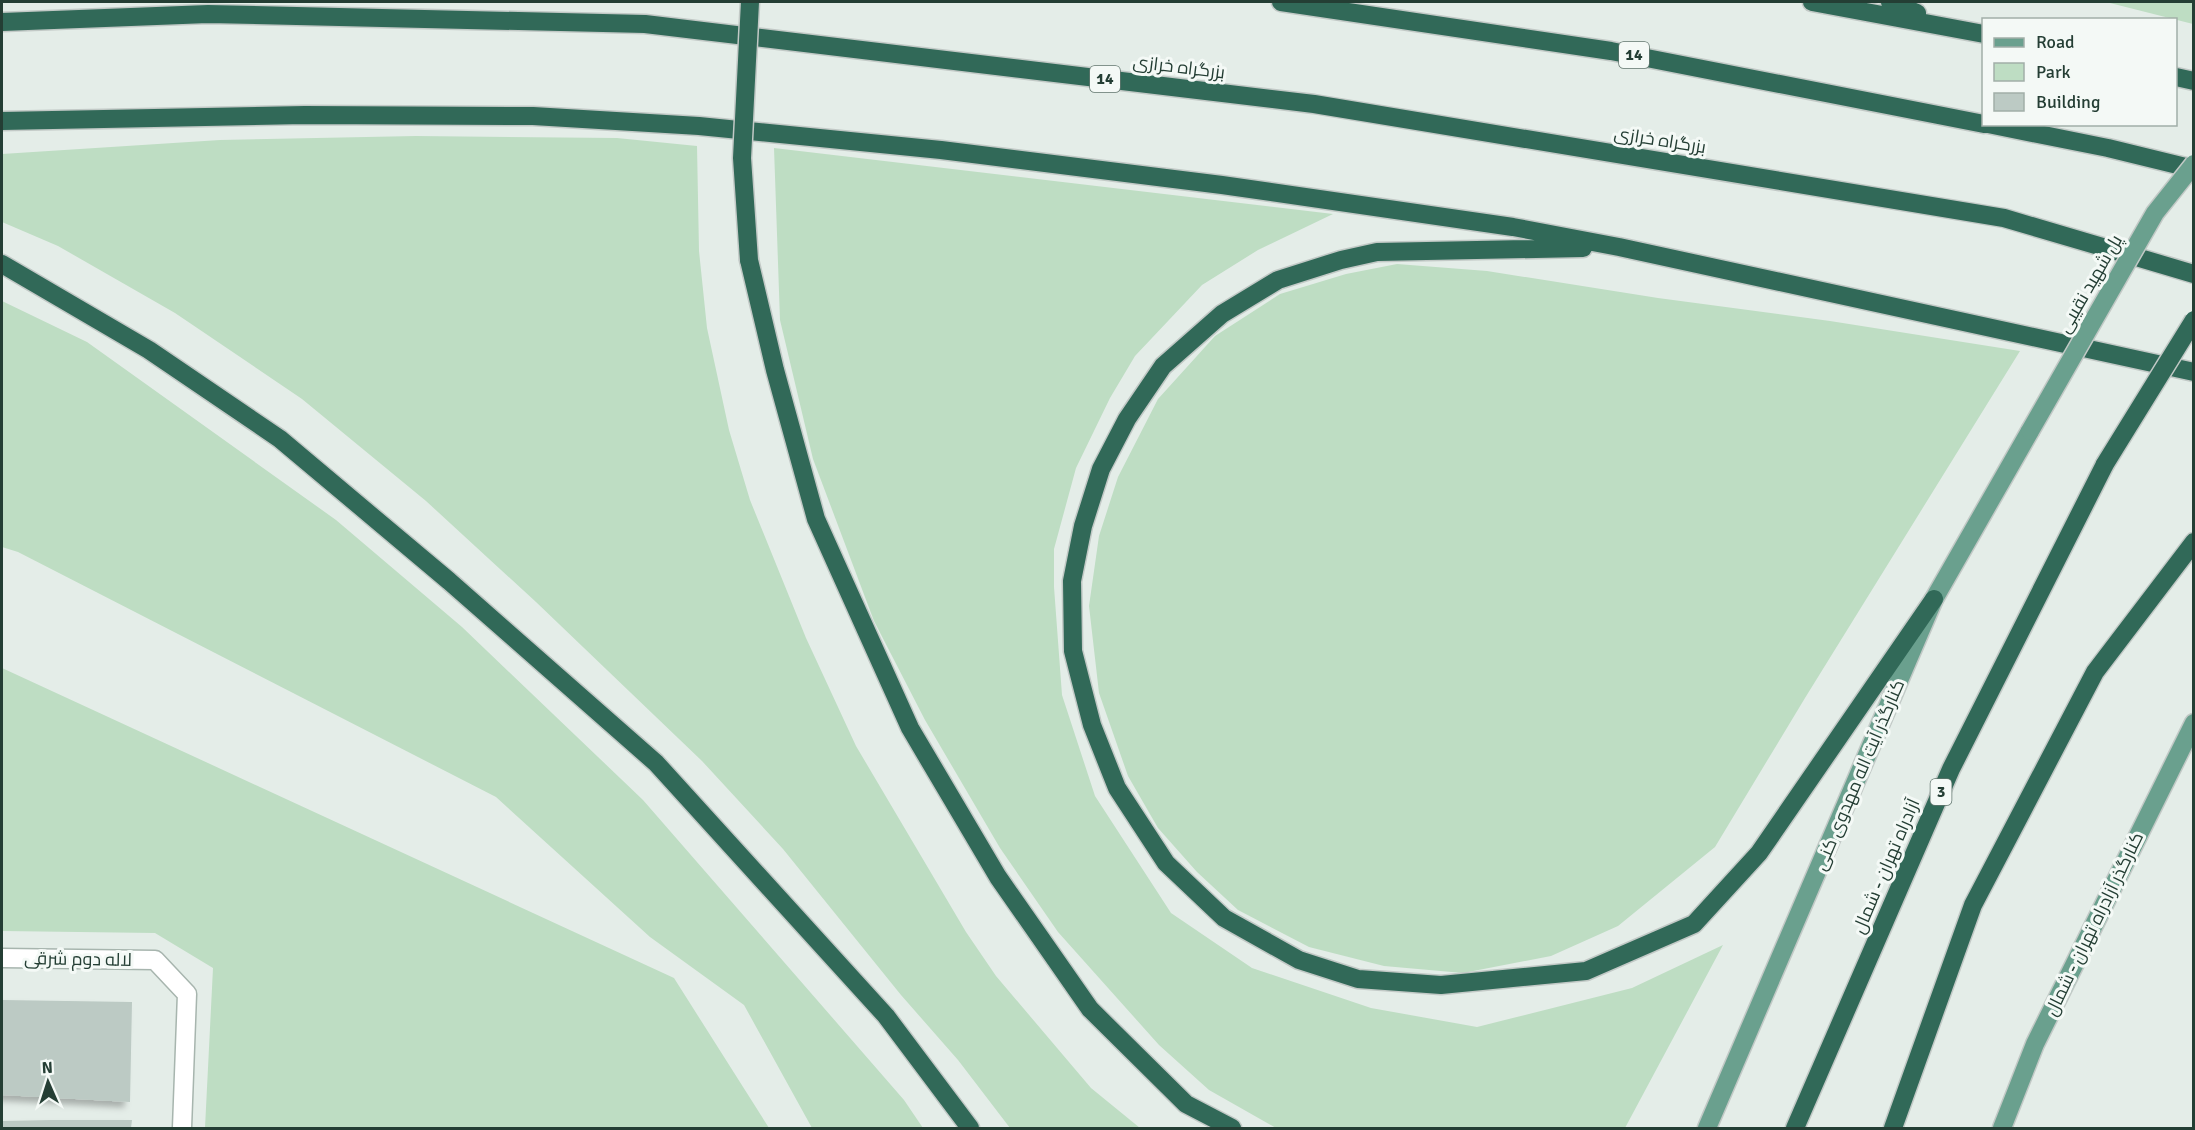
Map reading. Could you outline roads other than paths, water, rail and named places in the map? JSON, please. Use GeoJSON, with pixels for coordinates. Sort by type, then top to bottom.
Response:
{"type":"FeatureCollection","features":[{"type":"Feature","properties":{"kind":"highway"},"geometry":{"type":"LineString","coordinates":[[750,2],[742,158],[750,260],[775,370],[816,519],[910,728],[998,876],[1090,1010],[1186,1104],[1232,1128]]}},
{"type":"Feature","properties":{"kind":"highway","name":"14"},"geometry":{"type":"LineString","coordinates":[[1281,2],[1611,51],[1982,124]]}},
{"type":"Feature","properties":{"kind":"highway"},"geometry":{"type":"LineString","coordinates":[[1812,2],[1982,34]]}},
{"type":"Feature","properties":{"kind":"highway"},"geometry":{"type":"LineString","coordinates":[[1890,2],[1946,26]]}},
{"type":"Feature","properties":{"kind":"highway","name":"بزرگراه خرازی"},"geometry":{"type":"LineString","coordinates":[[2,22],[208,14],[657,25],[1314,104],[2004,218],[2193,274]]}},
{"type":"Feature","properties":{"kind":"highway"},"geometry":{"type":"LineString","coordinates":[[2177,77],[2193,81]]}},
{"type":"Feature","properties":{"kind":"highway"},"geometry":{"type":"LineString","coordinates":[[2,121],[414,114],[532,116],[699,126],[941,150],[1222,185],[1513,227],[1619,247],[2193,372]]}},
{"type":"Feature","properties":{"kind":"highway"},"geometry":{"type":"LineString","coordinates":[[1998,126],[2108,148],[2193,169]]}},
{"type":"Feature","properties":{"kind":"highway"},"geometry":{"type":"LineString","coordinates":[[1619,247],[1377,252],[1341,260],[1278,280],[1222,314],[1164,366],[1127,419],[1101,469],[1083,525],[1072,581],[1073,651],[1092,725],[1117,788],[1166,862],[1224,918],[1299,960],[1358,979],[1441,985],[1586,971],[1694,924],[1759,853],[1934,599]]}},
{"type":"Feature","properties":{"kind":"highway"},"geometry":{"type":"LineString","coordinates":[[2,264],[149,350],[280,439],[449,581],[656,763],[886,1016],[970,1128]]}},
{"type":"Feature","properties":{"kind":"highway","name":"آزادراه تهران - شمال"},"geometry":{"type":"LineString","coordinates":[[1795,1128],[1951,769],[2105,464],[2193,320]]}},
{"type":"Feature","properties":{"kind":"highway"},"geometry":{"type":"LineString","coordinates":[[1893,1128],[1973,905],[2095,672],[2193,542]]}},
{"type":"Feature","properties":{"kind":"main road","name":"پل شهید نقیبی"},"geometry":{"type":"LineString","coordinates":[[2031,431],[2154,213],[2193,164]]}},
{"type":"Feature","properties":{"kind":"main road","name":"کنارگذر آیت اله مهدوی کنی"},"geometry":{"type":"LineString","coordinates":[[1707,1128],[1934,599],[2031,431]]}},
{"type":"Feature","properties":{"kind":"main road","name":"کنارگذر آزادراه تهران - شمال"},"geometry":{"type":"LineString","coordinates":[[2002,1128],[2035,1044],[2193,723]]}},
{"type":"Feature","properties":{"kind":"street","name":"لاله دوم شرقی"},"geometry":{"type":"LineString","coordinates":[[2,958],[155,960],[187,994],[182,1128]]}}]}
